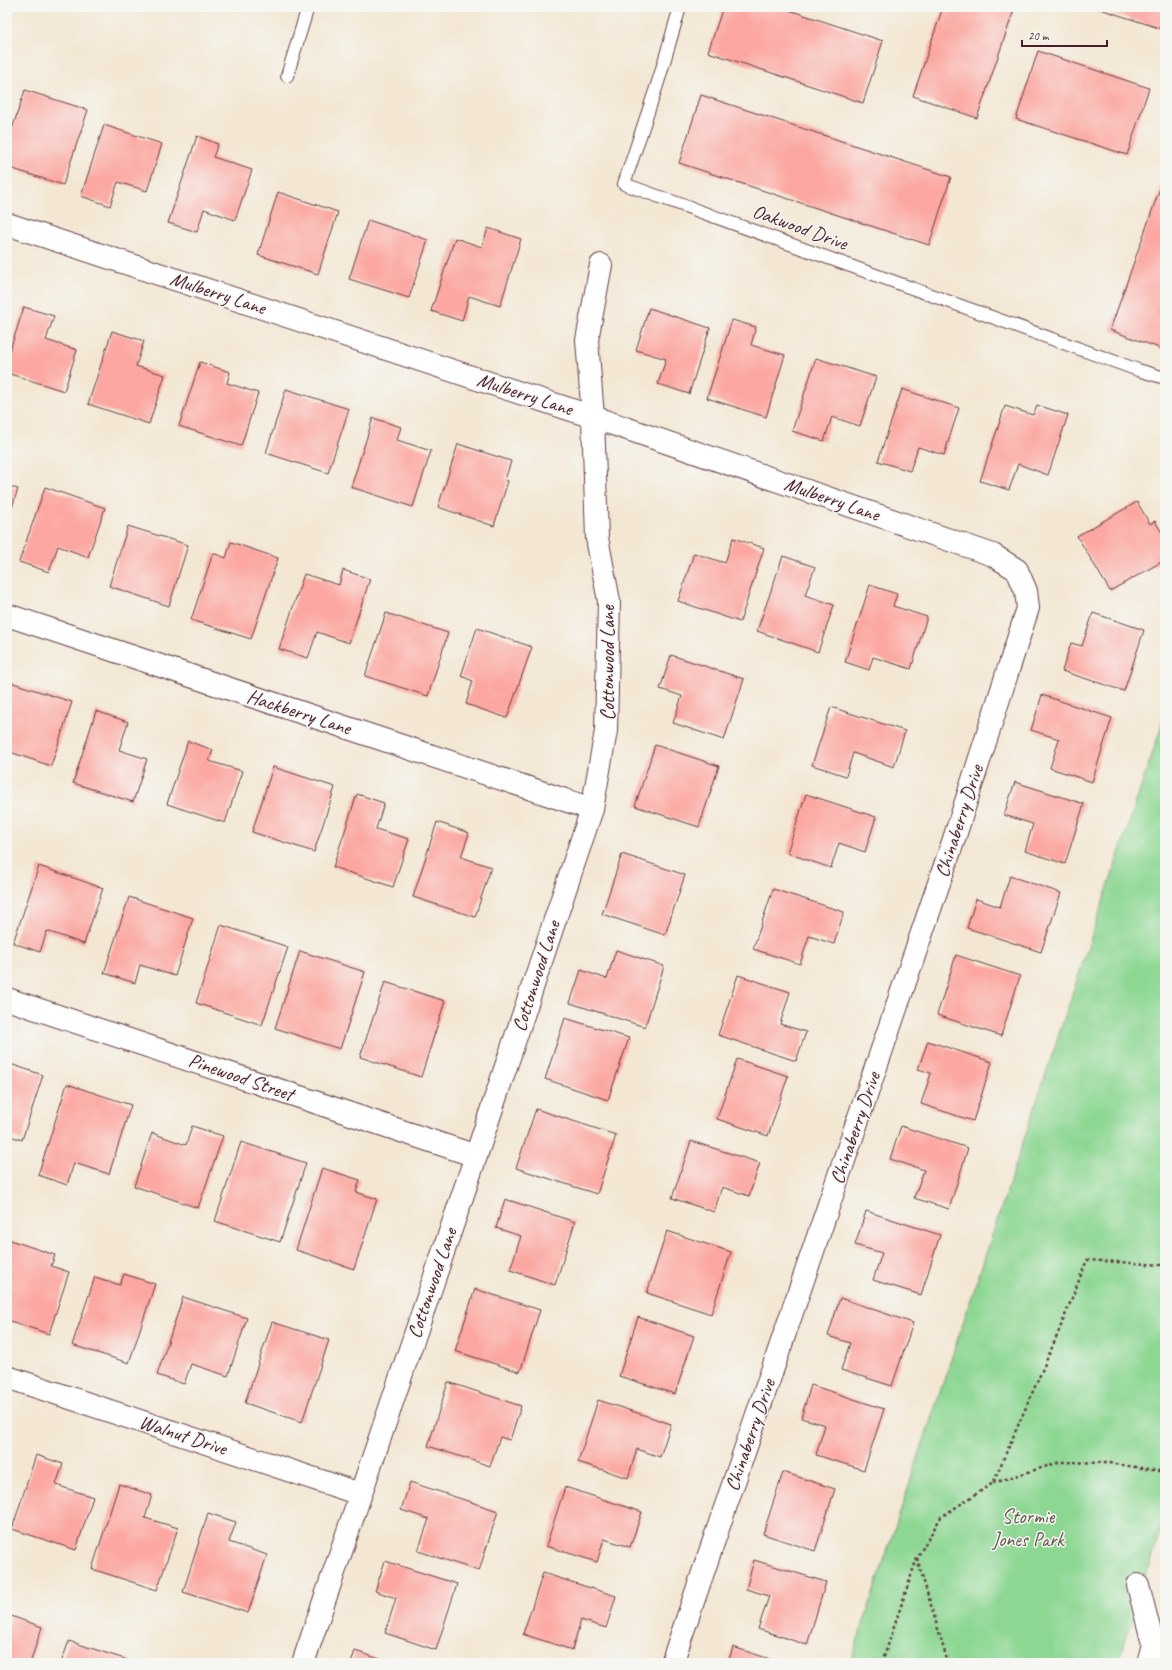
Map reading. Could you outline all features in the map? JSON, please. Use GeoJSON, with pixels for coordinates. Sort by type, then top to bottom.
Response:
{"type":"FeatureCollection","features":[{"type":"Feature","properties":{"kind":"street","name":"Mulberry Lane"},"geometry":{"type":"LineString","coordinates":[[7,224],[593,417],[993,555],[1017,570],[1026,591]]}},
{"type":"Feature","properties":{"kind":"street","name":"Cottonwood Lane"},"geometry":{"type":"LineString","coordinates":[[303,1663],[476,1156],[592,809],[606,731],[608,601],[597,538],[593,417],[587,340],[601,265]]}},
{"type":"Feature","properties":{"kind":"street","name":"Chinaberry Drive"},"geometry":{"type":"LineString","coordinates":[[672,1663],[954,839],[1028,608],[1026,591]]}},
{"type":"Feature","properties":{"kind":"street","name":"Hackberry Lane"},"geometry":{"type":"LineString","coordinates":[[7,615],[592,809]]}},
{"type":"Feature","properties":{"kind":"street","name":"Pinewood Street"},"geometry":{"type":"LineString","coordinates":[[7,999],[476,1156]]}},
{"type":"Feature","properties":{"kind":"street","name":"Walnut Drive"},"geometry":{"type":"LineString","coordinates":[[7,1377],[360,1494]]}},
{"type":"Feature","properties":{"kind":"street"},"geometry":{"type":"LineString","coordinates":[[1138,1585],[1154,1644],[1148,1663]]}},
{"type":"Feature","properties":{"kind":"lane"},"geometry":{"type":"LineString","coordinates":[[288,76],[308,7]]}},
{"type":"Feature","properties":{"kind":"lane","name":"Oakwood Drive"},"geometry":{"type":"LineString","coordinates":[[680,7],[659,79],[624,184],[1138,370],[1165,378]]}},
{"type":"Feature","properties":{"kind":"path"},"geometry":{"type":"LineString","coordinates":[[993,1483],[1087,1260],[1162,1265],[1165,1268]]}},
{"type":"Feature","properties":{"kind":"path"},"geometry":{"type":"LineString","coordinates":[[882,1663],[917,1558],[941,1517],[993,1483],[1060,1462],[1110,1463],[1165,1472]]}},
{"type":"Feature","properties":{"kind":"path"},"geometry":{"type":"LineString","coordinates":[[917,1558],[948,1663]]}},
{"type":"Feature","properties":{"kind":"green space","name":"Stormie Jones Park"},"geometry":{"type":"Polygon","coordinates":[[[1165,715],[1165,1515],[1118,1663],[850,1663],[1165,715]]]}},
{"type":"Feature","properties":{"kind":"building"},"geometry":{"type":"Polygon","coordinates":[[[723,7],[780,7],[883,41],[863,103],[708,52],[723,7]]]}},
{"type":"Feature","properties":{"kind":"building"},"geometry":{"type":"Polygon","coordinates":[[[943,7],[1015,7],[977,118],[913,96],[943,7]]]}},
{"type":"Feature","properties":{"kind":"building"},"geometry":{"type":"Polygon","coordinates":[[[1094,7],[1165,7],[1165,30],[1094,7]]]}},
{"type":"Feature","properties":{"kind":"building"},"geometry":{"type":"Polygon","coordinates":[[[1038,51],[1149,88],[1127,155],[1016,119],[1038,51]]]}},
{"type":"Feature","properties":{"kind":"building"},"geometry":{"type":"Polygon","coordinates":[[[25,90],[88,110],[63,185],[7,167],[7,144],[25,90]]]}},
{"type":"Feature","properties":{"kind":"building"},"geometry":{"type":"Polygon","coordinates":[[[701,95],[951,177],[929,245],[679,163],[701,95]]]}},
{"type":"Feature","properties":{"kind":"building"},"geometry":{"type":"Polygon","coordinates":[[[104,125],[162,144],[147,191],[118,182],[110,206],[81,196],[104,125]]]}},
{"type":"Feature","properties":{"kind":"building"},"geometry":{"type":"Polygon","coordinates":[[[197,136],[218,144],[213,157],[252,170],[235,220],[204,209],[197,232],[168,223],[197,136]]]}},
{"type":"Feature","properties":{"kind":"building"},"geometry":{"type":"Polygon","coordinates":[[[1165,174],[1165,350],[1110,330],[1165,174]]]}},
{"type":"Feature","properties":{"kind":"building"},"geometry":{"type":"Polygon","coordinates":[[[278,192],[338,212],[318,274],[258,255],[278,192]]]}},
{"type":"Feature","properties":{"kind":"building"},"geometry":{"type":"Polygon","coordinates":[[[368,220],[428,240],[409,298],[349,279],[368,220]]]}},
{"type":"Feature","properties":{"kind":"building"},"geometry":{"type":"Polygon","coordinates":[[[488,228],[521,239],[500,306],[469,296],[462,321],[431,311],[455,238],[482,247],[488,228]]]}},
{"type":"Feature","properties":{"kind":"building"},"geometry":{"type":"Polygon","coordinates":[[[24,307],[54,316],[46,340],[77,350],[64,391],[7,373],[7,359],[24,307]]]}},
{"type":"Feature","properties":{"kind":"building"},"geometry":{"type":"Polygon","coordinates":[[[649,308],[710,328],[689,394],[658,384],[666,359],[636,350],[649,308]]]}},
{"type":"Feature","properties":{"kind":"building"},"geometry":{"type":"Polygon","coordinates":[[[732,320],[756,327],[751,345],[785,355],[766,417],[707,398],[732,320]]]}},
{"type":"Feature","properties":{"kind":"building"},"geometry":{"type":"Polygon","coordinates":[[[112,331],[144,341],[136,366],[165,375],[149,424],[88,404],[112,331]]]}},
{"type":"Feature","properties":{"kind":"building"},"geometry":{"type":"Polygon","coordinates":[[[816,358],[876,377],[860,426],[832,417],[824,441],[792,431],[816,358]]]}},
{"type":"Feature","properties":{"kind":"building"},"geometry":{"type":"Polygon","coordinates":[[[200,362],[230,372],[227,383],[258,393],[241,446],[179,426],[200,362]]]}},
{"type":"Feature","properties":{"kind":"building"},"geometry":{"type":"Polygon","coordinates":[[[286,389],[349,409],[328,473],[266,453],[286,389]]]}},
{"type":"Feature","properties":{"kind":"building"},"geometry":{"type":"Polygon","coordinates":[[[902,389],[959,408],[944,455],[918,447],[910,471],[878,461],[902,389]]]}},
{"type":"Feature","properties":{"kind":"building"},"geometry":{"type":"Polygon","coordinates":[[[1037,405],[1068,415],[1048,475],[1018,464],[1009,490],[980,481],[1005,406],[1033,415],[1037,405]]]}},
{"type":"Feature","properties":{"kind":"building"},"geometry":{"type":"Polygon","coordinates":[[[373,418],[401,427],[397,440],[431,451],[413,507],[351,487],[373,418]]]}},
{"type":"Feature","properties":{"kind":"building"},"geometry":{"type":"Polygon","coordinates":[[[458,444],[511,461],[505,480],[508,481],[494,526],[438,507],[458,444]]]}},
{"type":"Feature","properties":{"kind":"building"},"geometry":{"type":"Polygon","coordinates":[[[7,486],[18,489],[7,523],[7,486]]]}},
{"type":"Feature","properties":{"kind":"building"},"geometry":{"type":"Polygon","coordinates":[[[45,487],[105,508],[88,557],[58,546],[49,572],[19,562],[45,487]]]}},
{"type":"Feature","properties":{"kind":"building"},"geometry":{"type":"Polygon","coordinates":[[[1137,502],[1150,524],[1155,521],[1165,538],[1165,560],[1110,591],[1077,536],[1137,502]]]}},
{"type":"Feature","properties":{"kind":"building"},"geometry":{"type":"Polygon","coordinates":[[[128,526],[188,545],[169,606],[109,586],[128,526]]]}},
{"type":"Feature","properties":{"kind":"building"},"geometry":{"type":"Polygon","coordinates":[[[733,538],[764,548],[740,622],[678,601],[694,553],[725,563],[733,538]]]}},
{"type":"Feature","properties":{"kind":"building"},"geometry":{"type":"Polygon","coordinates":[[[231,542],[278,558],[251,639],[191,620],[213,553],[226,558],[231,542]]]}},
{"type":"Feature","properties":{"kind":"building"},"geometry":{"type":"Polygon","coordinates":[[[783,556],[815,567],[805,595],[834,605],[818,652],[757,631],[783,556]]]}},
{"type":"Feature","properties":{"kind":"building"},"geometry":{"type":"Polygon","coordinates":[[[343,570],[370,579],[349,643],[317,632],[308,658],[279,649],[304,574],[339,585],[343,570]]]}},
{"type":"Feature","properties":{"kind":"building"},"geometry":{"type":"Polygon","coordinates":[[[870,585],[897,594],[893,606],[927,617],[911,669],[873,657],[869,670],[845,662],[870,585]]]}},
{"type":"Feature","properties":{"kind":"building"},"geometry":{"type":"Polygon","coordinates":[[[386,613],[448,633],[428,696],[365,676],[386,613]]]}},
{"type":"Feature","properties":{"kind":"building"},"geometry":{"type":"Polygon","coordinates":[[[1093,613],[1144,630],[1124,691],[1062,671],[1071,643],[1082,646],[1093,613]]]}},
{"type":"Feature","properties":{"kind":"building"},"geometry":{"type":"Polygon","coordinates":[[[477,628],[532,647],[507,718],[466,704],[473,681],[461,676],[477,628]]]}},
{"type":"Feature","properties":{"kind":"building"},"geometry":{"type":"Polygon","coordinates":[[[671,655],[744,679],[724,740],[673,723],[682,696],[660,689],[671,655]]]}},
{"type":"Feature","properties":{"kind":"building"},"geometry":{"type":"Polygon","coordinates":[[[10,682],[72,702],[51,766],[7,751],[7,692],[10,682]]]}},
{"type":"Feature","properties":{"kind":"building"},"geometry":{"type":"Polygon","coordinates":[[[1042,695],[1112,718],[1092,782],[1050,768],[1059,739],[1031,730],[1042,695]]]}},
{"type":"Feature","properties":{"kind":"building"},"geometry":{"type":"Polygon","coordinates":[[[831,707],[905,731],[894,767],[853,753],[846,776],[812,765],[831,707]]]}},
{"type":"Feature","properties":{"kind":"building"},"geometry":{"type":"Polygon","coordinates":[[[96,711],[128,722],[119,750],[147,759],[133,802],[73,783],[96,711]]]}},
{"type":"Feature","properties":{"kind":"building"},"geometry":{"type":"Polygon","coordinates":[[[188,741],[213,750],[209,761],[242,771],[225,823],[167,804],[188,741]]]}},
{"type":"Feature","properties":{"kind":"building"},"geometry":{"type":"Polygon","coordinates":[[[655,745],[719,766],[699,827],[635,806],[655,745]]]}},
{"type":"Feature","properties":{"kind":"building"},"geometry":{"type":"Polygon","coordinates":[[[273,767],[335,787],[314,852],[252,832],[273,767]]]}},
{"type":"Feature","properties":{"kind":"building"},"geometry":{"type":"Polygon","coordinates":[[[1015,782],[1084,804],[1065,864],[1025,851],[1033,824],[1004,815],[1015,782]]]}},
{"type":"Feature","properties":{"kind":"building"},"geometry":{"type":"Polygon","coordinates":[[[357,794],[384,803],[376,829],[409,839],[393,887],[333,867],[357,794]]]}},
{"type":"Feature","properties":{"kind":"building"},"geometry":{"type":"Polygon","coordinates":[[[806,794],[876,817],[865,852],[839,843],[831,868],[787,853],[806,794]]]}},
{"type":"Feature","properties":{"kind":"building"},"geometry":{"type":"Polygon","coordinates":[[[437,822],[469,833],[461,857],[491,867],[475,917],[413,897],[437,822]]]}},
{"type":"Feature","properties":{"kind":"building"},"geometry":{"type":"Polygon","coordinates":[[[622,854],[685,875],[665,935],[602,914],[622,854]]]}},
{"type":"Feature","properties":{"kind":"building"},"geometry":{"type":"Polygon","coordinates":[[[39,866],[103,888],[84,944],[47,931],[40,952],[13,943],[39,866]]]}},
{"type":"Feature","properties":{"kind":"building"},"geometry":{"type":"Polygon","coordinates":[[[1010,876],[1061,893],[1041,952],[967,928],[976,899],[1000,907],[1010,876]]]}},
{"type":"Feature","properties":{"kind":"building"},"geometry":{"type":"Polygon","coordinates":[[[773,889],[844,912],[834,944],[809,936],[800,964],[753,949],[773,889]]]}},
{"type":"Feature","properties":{"kind":"building"},"geometry":{"type":"Polygon","coordinates":[[[129,897],[193,918],[175,976],[140,965],[135,983],[104,973],[129,897]]]}},
{"type":"Feature","properties":{"kind":"building"},"geometry":{"type":"Polygon","coordinates":[[[221,925],[288,947],[262,1025],[196,1003],[221,925]]]}},
{"type":"Feature","properties":{"kind":"building"},"geometry":{"type":"Polygon","coordinates":[[[616,950],[664,966],[645,1027],[570,1003],[581,970],[607,979],[616,950]]]}},
{"type":"Feature","properties":{"kind":"building"},"geometry":{"type":"Polygon","coordinates":[[[300,951],[365,972],[340,1049],[275,1028],[300,951]]]}},
{"type":"Feature","properties":{"kind":"building"},"geometry":{"type":"Polygon","coordinates":[[[956,955],[1020,976],[1001,1036],[937,1015],[956,955]]]}},
{"type":"Feature","properties":{"kind":"building"},"geometry":{"type":"Polygon","coordinates":[[[738,975],[790,992],[780,1024],[806,1032],[796,1061],[718,1035],[738,975]]]}},
{"type":"Feature","properties":{"kind":"building"},"geometry":{"type":"Polygon","coordinates":[[[385,982],[445,1001],[421,1077],[360,1057],[385,982]]]}},
{"type":"Feature","properties":{"kind":"building"},"geometry":{"type":"Polygon","coordinates":[[[565,1018],[629,1038],[608,1100],[545,1079],[565,1018]]]}},
{"type":"Feature","properties":{"kind":"building"},"geometry":{"type":"Polygon","coordinates":[[[928,1041],[992,1062],[973,1121],[921,1104],[931,1073],[918,1069],[928,1041]]]}},
{"type":"Feature","properties":{"kind":"building"},"geometry":{"type":"Polygon","coordinates":[[[737,1059],[788,1076],[768,1136],[717,1119],[737,1059]]]}},
{"type":"Feature","properties":{"kind":"building"},"geometry":{"type":"Polygon","coordinates":[[[7,1063],[43,1075],[22,1140],[7,1135],[7,1063]]]}},
{"type":"Feature","properties":{"kind":"building"},"geometry":{"type":"Polygon","coordinates":[[[67,1084],[131,1105],[109,1174],[74,1163],[67,1185],[38,1175],[67,1084]]]}},
{"type":"Feature","properties":{"kind":"building"},"geometry":{"type":"Polygon","coordinates":[[[536,1109],[616,1135],[597,1194],[516,1168],[536,1109]]]}},
{"type":"Feature","properties":{"kind":"building"},"geometry":{"type":"Polygon","coordinates":[[[192,1126],[223,1136],[198,1208],[134,1186],[152,1133],[186,1145],[192,1126]]]}},
{"type":"Feature","properties":{"kind":"building"},"geometry":{"type":"Polygon","coordinates":[[[901,1126],[968,1148],[949,1209],[914,1198],[924,1170],[890,1159],[901,1126]]]}},
{"type":"Feature","properties":{"kind":"building"},"geometry":{"type":"Polygon","coordinates":[[[691,1141],[760,1163],[749,1196],[722,1187],[714,1212],[672,1198],[691,1141]]]}},
{"type":"Feature","properties":{"kind":"building"},"geometry":{"type":"Polygon","coordinates":[[[241,1142],[306,1163],[280,1242],[215,1221],[241,1142]]]}},
{"type":"Feature","properties":{"kind":"building"},"geometry":{"type":"Polygon","coordinates":[[[322,1168],[360,1180],[356,1192],[377,1199],[354,1269],[296,1250],[322,1168]]]}},
{"type":"Feature","properties":{"kind":"building"},"geometry":{"type":"Polygon","coordinates":[[[505,1199],[575,1222],[555,1285],[510,1270],[521,1236],[496,1228],[505,1199]]]}},
{"type":"Feature","properties":{"kind":"building"},"geometry":{"type":"Polygon","coordinates":[[[866,1211],[940,1235],[921,1295],[873,1280],[882,1253],[855,1245],[866,1211]]]}},
{"type":"Feature","properties":{"kind":"building"},"geometry":{"type":"Polygon","coordinates":[[[667,1231],[731,1252],[711,1314],[647,1293],[667,1231]]]}},
{"type":"Feature","properties":{"kind":"building"},"geometry":{"type":"Polygon","coordinates":[[[10,1240],[55,1255],[51,1266],[69,1272],[49,1334],[7,1320],[7,1251],[10,1240]]]}},
{"type":"Feature","properties":{"kind":"building"},"geometry":{"type":"Polygon","coordinates":[[[124,1274],[155,1284],[129,1363],[72,1345],[95,1277],[120,1285],[124,1274]]]}},
{"type":"Feature","properties":{"kind":"building"},"geometry":{"type":"Polygon","coordinates":[[[475,1289],[540,1310],[520,1372],[455,1351],[475,1289]]]}},
{"type":"Feature","properties":{"kind":"building"},"geometry":{"type":"Polygon","coordinates":[[[183,1297],[247,1318],[228,1376],[191,1364],[184,1384],[157,1375],[183,1297]]]}},
{"type":"Feature","properties":{"kind":"building"},"geometry":{"type":"Polygon","coordinates":[[[840,1298],[913,1323],[892,1386],[841,1370],[850,1343],[828,1336],[840,1298]]]}},
{"type":"Feature","properties":{"kind":"building"},"geometry":{"type":"Polygon","coordinates":[[[638,1317],[694,1336],[675,1394],[619,1376],[638,1317]]]}},
{"type":"Feature","properties":{"kind":"building"},"geometry":{"type":"Polygon","coordinates":[[[272,1322],[329,1340],[302,1422],[245,1403],[272,1322]]]}},
{"type":"Feature","properties":{"kind":"building"},"geometry":{"type":"Polygon","coordinates":[[[448,1382],[521,1406],[510,1440],[500,1437],[490,1466],[428,1446],[448,1382]]]}},
{"type":"Feature","properties":{"kind":"building"},"geometry":{"type":"Polygon","coordinates":[[[811,1385],[884,1409],[864,1470],[816,1455],[825,1425],[801,1418],[811,1385]]]}},
{"type":"Feature","properties":{"kind":"building"},"geometry":{"type":"Polygon","coordinates":[[[598,1400],[671,1424],[660,1457],[637,1449],[628,1478],[578,1462],[598,1400]]]}},
{"type":"Feature","properties":{"kind":"building"},"geometry":{"type":"Polygon","coordinates":[[[36,1455],[63,1464],[56,1485],[93,1497],[76,1550],[12,1529],[36,1455]]]}},
{"type":"Feature","properties":{"kind":"building"},"geometry":{"type":"Polygon","coordinates":[[[783,1472],[835,1489],[815,1551],[763,1534],[783,1472]]]}},
{"type":"Feature","properties":{"kind":"building"},"geometry":{"type":"Polygon","coordinates":[[[410,1482],[498,1511],[479,1571],[418,1551],[429,1519],[401,1510],[410,1482]]]}},
{"type":"Feature","properties":{"kind":"building"},"geometry":{"type":"Polygon","coordinates":[[[119,1484],[152,1495],[145,1518],[178,1528],[157,1590],[92,1569],[119,1484]]]}},
{"type":"Feature","properties":{"kind":"building"},"geometry":{"type":"Polygon","coordinates":[[[565,1487],[642,1512],[630,1547],[604,1539],[597,1562],[546,1546],[565,1487]]]}},
{"type":"Feature","properties":{"kind":"building"},"geometry":{"type":"Polygon","coordinates":[[[208,1513],[236,1522],[229,1542],[267,1555],[248,1613],[183,1592],[208,1513]]]}},
{"type":"Feature","properties":{"kind":"building"},"geometry":{"type":"Polygon","coordinates":[[[754,1560],[826,1582],[807,1645],[758,1629],[769,1596],[746,1589],[754,1560]]]}},
{"type":"Feature","properties":{"kind":"building"},"geometry":{"type":"Polygon","coordinates":[[[385,1561],[457,1584],[436,1650],[385,1633],[396,1598],[375,1591],[385,1561]]]}},
{"type":"Feature","properties":{"kind":"building"},"geometry":{"type":"Polygon","coordinates":[[[543,1573],[616,1596],[606,1628],[581,1620],[572,1650],[523,1634],[543,1573]]]}},
{"type":"Feature","properties":{"kind":"building"},"geometry":{"type":"Polygon","coordinates":[[[11,1616],[42,1627],[30,1663],[7,1663],[7,1629],[11,1616]]]}},
{"type":"Feature","properties":{"kind":"building"},"geometry":{"type":"Polygon","coordinates":[[[69,1641],[137,1663],[61,1663],[69,1641]]]}},
{"type":"Feature","properties":{"kind":"building"},"geometry":{"type":"Polygon","coordinates":[[[733,1647],[782,1663],[728,1663],[733,1647]]]}},
{"type":"Feature","properties":{"kind":"building"},"geometry":{"type":"Polygon","coordinates":[[[355,1651],[392,1663],[351,1663],[355,1651]]]}}]}
